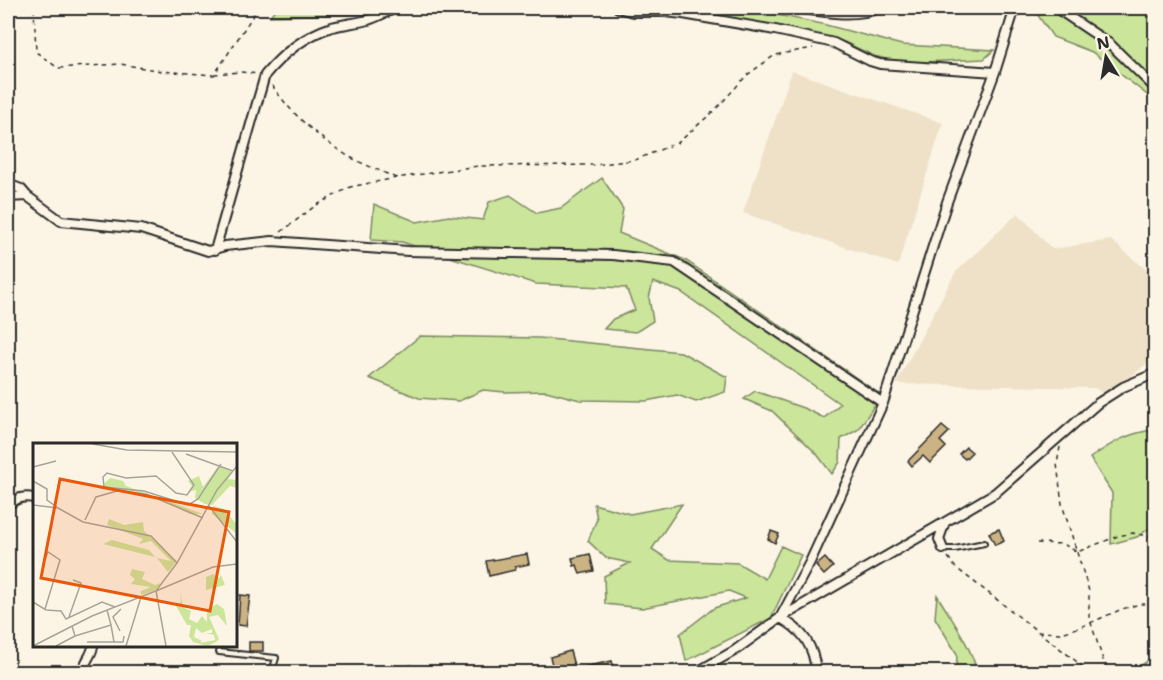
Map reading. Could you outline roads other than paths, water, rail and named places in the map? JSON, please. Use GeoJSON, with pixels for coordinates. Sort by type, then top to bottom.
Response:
{"type":"FeatureCollection","features":[{"type":"Feature","properties":{"kind":"street"},"geometry":{"type":"LineString","coordinates":[[215,250],[265,75],[288,51],[312,36],[330,28],[363,21],[398,8]]}},
{"type":"Feature","properties":{"kind":"street"},"geometry":{"type":"LineString","coordinates":[[618,8],[633,12],[682,14],[775,30],[834,43],[880,64],[995,72]]}},
{"type":"Feature","properties":{"kind":"street"},"geometry":{"type":"LineString","coordinates":[[796,8],[857,13],[880,8]]}},
{"type":"Feature","properties":{"kind":"street"},"geometry":{"type":"LineString","coordinates":[[780,618],[810,562],[882,403],[947,202],[995,72],[1015,8]]}},
{"type":"Feature","properties":{"kind":"street"},"geometry":{"type":"LineString","coordinates":[[1056,8],[1110,44],[1155,89]]}},
{"type":"Feature","properties":{"kind":"street"},"geometry":{"type":"LineString","coordinates":[[8,184],[21,189],[61,221],[141,229],[201,251],[272,241],[408,250],[613,255],[674,262],[882,403]]}},
{"type":"Feature","properties":{"kind":"street"},"geometry":{"type":"LineString","coordinates":[[8,197],[27,196]]}},
{"type":"Feature","properties":{"kind":"street"},"geometry":{"type":"LineString","coordinates":[[697,672],[734,651],[780,618],[995,493],[1107,397],[1155,373]]}},
{"type":"Feature","properties":{"kind":"street"},"geometry":{"type":"LineString","coordinates":[[8,511],[8,505],[15,500],[22,497],[33,498]]}},
{"type":"Feature","properties":{"kind":"street"},"geometry":{"type":"LineString","coordinates":[[943,549],[939,539],[945,522]]}},
{"type":"Feature","properties":{"kind":"street"},"geometry":{"type":"LineString","coordinates":[[780,618],[792,624],[804,635],[812,648],[816,672]]}},
{"type":"Feature","properties":{"kind":"street"},"geometry":{"type":"LineString","coordinates":[[83,672],[84,663],[92,647]]}},
{"type":"Feature","properties":{"kind":"lane"},"geometry":{"type":"LineString","coordinates":[[943,549],[984,543]]}},
{"type":"Feature","properties":{"kind":"lane"},"geometry":{"type":"LineString","coordinates":[[219,652],[276,658],[272,672]]}}]}
